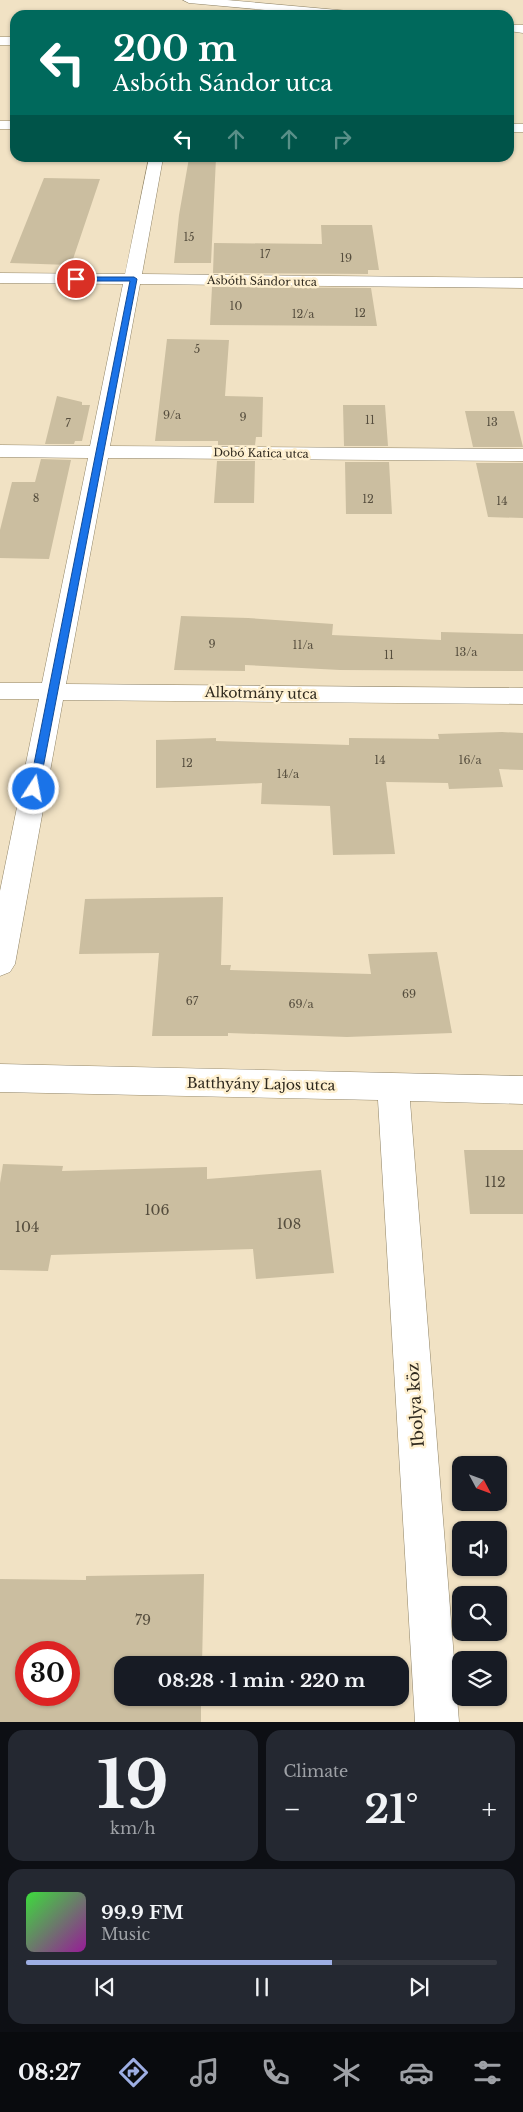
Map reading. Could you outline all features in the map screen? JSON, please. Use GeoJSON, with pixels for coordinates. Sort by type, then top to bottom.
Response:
{"type":"FeatureCollection","features":[{"type":"Feature","properties":{"kind":"street"},"geometry":{"type":"LineString","coordinates":[[187,2],[293,10]]}},
{"type":"Feature","properties":{"kind":"street"},"geometry":{"type":"LineString","coordinates":[[0,964],[155,162]]}},
{"type":"Feature","properties":{"kind":"street","name":"Asbóth Sándor utca"},"geometry":{"type":"LineString","coordinates":[[0,278],[523,283]]}},
{"type":"Feature","properties":{"kind":"street","name":"Dobó Katica utca"},"geometry":{"type":"LineString","coordinates":[[0,451],[523,456]]}},
{"type":"Feature","properties":{"kind":"street","name":"Alkotmány utca"},"geometry":{"type":"LineString","coordinates":[[0,691],[523,696]]}},
{"type":"Feature","properties":{"kind":"street","name":"Batthyány Lajos utca"},"geometry":{"type":"LineString","coordinates":[[0,1078],[523,1090]]}},
{"type":"Feature","properties":{"kind":"street","name":"Ibolya köz"},"geometry":{"type":"LineString","coordinates":[[392,1087],[437,1722]]}},
{"type":"Feature","properties":{"kind":"building"},"geometry":{"type":"Polygon","coordinates":[[[188,162],[216,162],[211,263],[174,263],[179,215],[188,162]]]}},
{"type":"Feature","properties":{"kind":"building"},"geometry":{"type":"Polygon","coordinates":[[[44,178],[100,179],[71,265],[10,263],[44,178]]]}},
{"type":"Feature","properties":{"kind":"building"},"geometry":{"type":"Polygon","coordinates":[[[321,225],[372,225],[379,270],[368,270],[368,274],[213,273],[214,243],[322,244],[321,225]]]}},
{"type":"Feature","properties":{"kind":"building"},"geometry":{"type":"Polygon","coordinates":[[[212,287],[371,288],[377,326],[210,325],[212,287]]]}},
{"type":"Feature","properties":{"kind":"building"},"geometry":{"type":"Polygon","coordinates":[[[167,339],[229,340],[225,396],[263,397],[262,437],[256,437],[255,445],[218,445],[218,441],[155,441],[167,339]]]}},
{"type":"Feature","properties":{"kind":"building"},"geometry":{"type":"Polygon","coordinates":[[[57,396],[82,402],[82,405],[90,405],[82,441],[75,441],[74,444],[45,444],[57,396]]]}},
{"type":"Feature","properties":{"kind":"building"},"geometry":{"type":"Polygon","coordinates":[[[343,405],[385,405],[388,446],[344,446],[343,405]]]}},
{"type":"Feature","properties":{"kind":"building"},"geometry":{"type":"Polygon","coordinates":[[[465,411],[514,411],[523,447],[473,447],[465,411]]]}},
{"type":"Feature","properties":{"kind":"building"},"geometry":{"type":"Polygon","coordinates":[[[41,459],[71,460],[49,559],[0,558],[0,530],[12,482],[35,482],[41,459]]]}},
{"type":"Feature","properties":{"kind":"building"},"geometry":{"type":"Polygon","coordinates":[[[217,461],[255,461],[254,503],[214,503],[217,461]]]}},
{"type":"Feature","properties":{"kind":"building"},"geometry":{"type":"Polygon","coordinates":[[[345,462],[389,462],[392,514],[346,514],[345,462]]]}},
{"type":"Feature","properties":{"kind":"building"},"geometry":{"type":"Polygon","coordinates":[[[476,463],[523,463],[523,518],[488,517],[476,463]]]}},
{"type":"Feature","properties":{"kind":"building"},"geometry":{"type":"Polygon","coordinates":[[[181,616],[248,618],[333,624],[332,635],[441,640],[441,632],[523,634],[523,671],[340,670],[245,665],[245,671],[174,670],[181,616]]]}},
{"type":"Feature","properties":{"kind":"building"},"geometry":{"type":"Polygon","coordinates":[[[523,733],[523,770],[499,769],[503,787],[449,789],[448,783],[386,782],[395,854],[333,855],[330,806],[261,804],[262,783],[156,788],[156,740],[216,738],[216,741],[349,745],[349,738],[439,739],[438,734],[523,733]]]}},
{"type":"Feature","properties":{"kind":"building"},"geometry":{"type":"Polygon","coordinates":[[[223,897],[221,965],[231,965],[230,970],[371,974],[368,954],[437,952],[452,1033],[347,1037],[228,1033],[228,1036],[152,1036],[159,953],[79,954],[85,899],[223,897]]]}},
{"type":"Feature","properties":{"kind":"building"},"geometry":{"type":"Polygon","coordinates":[[[464,1150],[523,1150],[523,1214],[470,1214],[464,1150]]]}},
{"type":"Feature","properties":{"kind":"building"},"geometry":{"type":"Polygon","coordinates":[[[3,1164],[63,1166],[62,1171],[207,1167],[207,1179],[321,1170],[334,1273],[256,1279],[253,1249],[51,1255],[48,1271],[0,1270],[0,1183],[3,1164]]]}},
{"type":"Feature","properties":{"kind":"building"},"geometry":{"type":"Polygon","coordinates":[[[204,1574],[202,1656],[114,1656],[114,1706],[201,1706],[201,1722],[0,1722],[0,1579],[86,1580],[86,1576],[204,1574]]]}},
{"type":"Feature","properties":{"kind":"route"},"geometry":{"type":"LineString","coordinates":[[34,789],[134,279],[76,279]]}}]}
